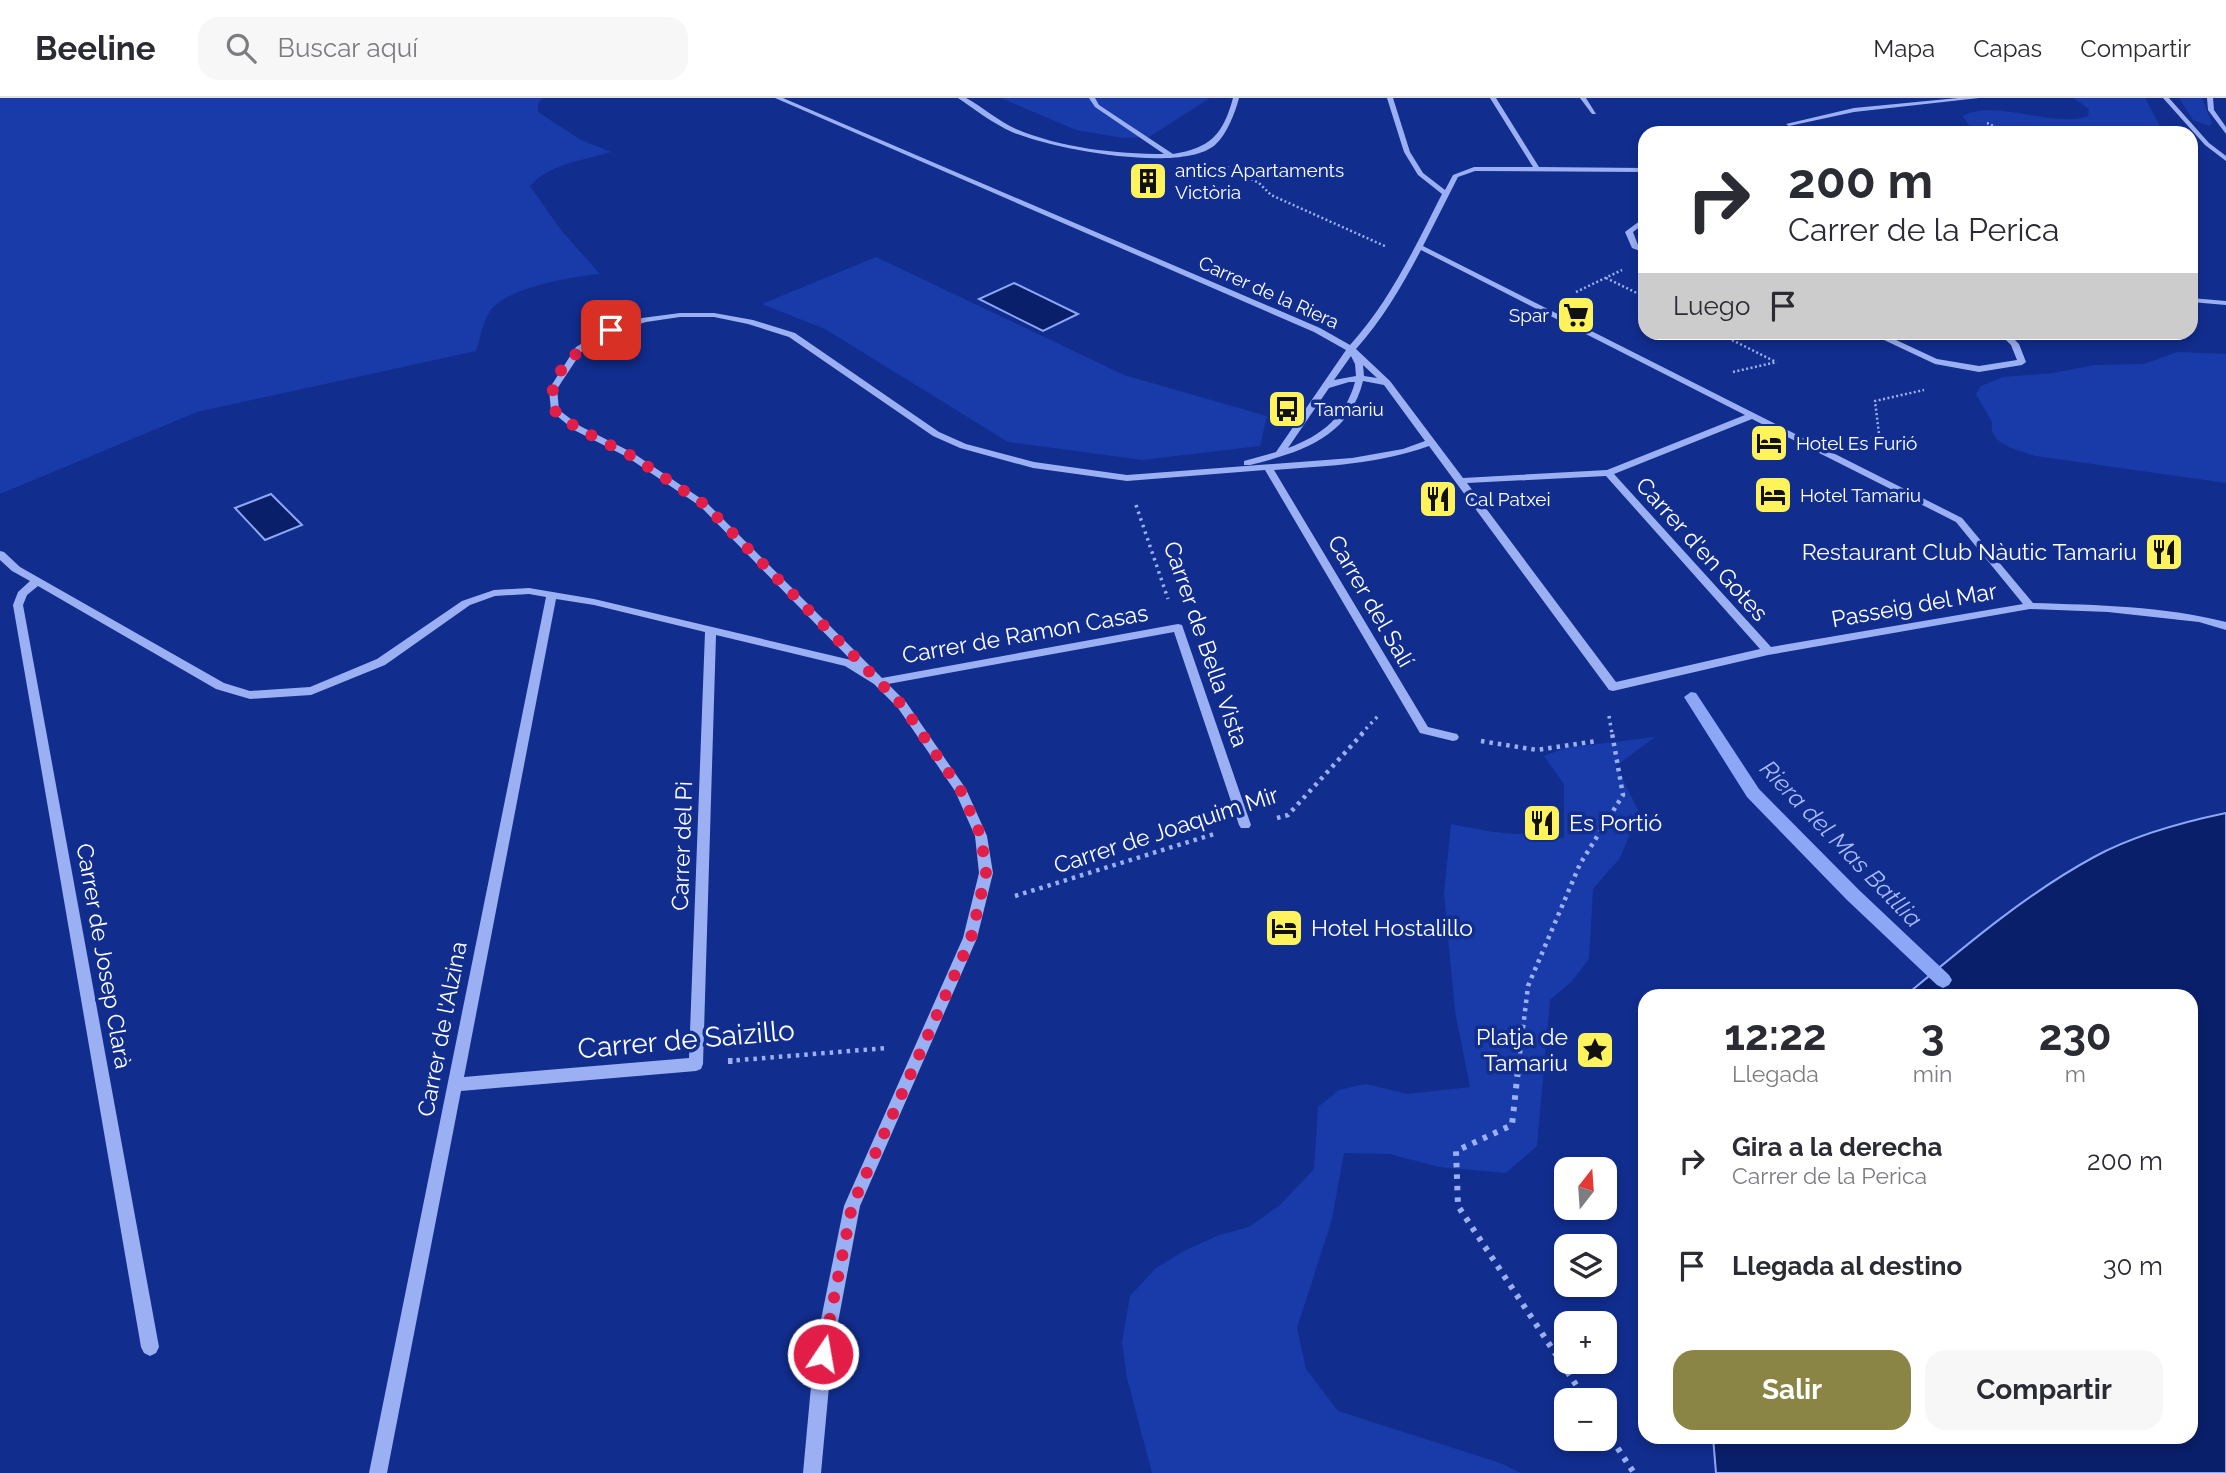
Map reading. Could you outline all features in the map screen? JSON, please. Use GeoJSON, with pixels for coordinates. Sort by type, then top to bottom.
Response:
{"type":"FeatureCollection","features":[{"type":"Feature","properties":{"kind":"street","name":"Carrer de la Riera"},"geometry":{"type":"LineString","coordinates":[[778,98],[1317,330],[1351,349],[1387,383],[1613,687]]}},
{"type":"Feature","properties":{"kind":"street"},"geometry":{"type":"LineString","coordinates":[[961,98],[1012,130],[1034,139],[1079,148],[1173,157],[1211,145],[1234,109],[1236,98]]}},
{"type":"Feature","properties":{"kind":"street"},"geometry":{"type":"LineString","coordinates":[[1092,98],[1097,106],[1173,157]]}},
{"type":"Feature","properties":{"kind":"street"},"geometry":{"type":"LineString","coordinates":[[1390,98],[1413,163],[1420,174],[1446,194]]}},
{"type":"Feature","properties":{"kind":"street"},"geometry":{"type":"LineString","coordinates":[[1493,98],[1537,169]]}},
{"type":"Feature","properties":{"kind":"street"},"geometry":{"type":"LineString","coordinates":[[1583,98],[1594,113]]}},
{"type":"Feature","properties":{"kind":"street"},"geometry":{"type":"LineString","coordinates":[[1789,124],[1854,110],[1976,98]]}},
{"type":"Feature","properties":{"kind":"street"},"geometry":{"type":"LineString","coordinates":[[2166,98],[2191,126]]}},
{"type":"Feature","properties":{"kind":"street"},"geometry":{"type":"LineString","coordinates":[[2210,98],[2211,110],[2226,132]]}},
{"type":"Feature","properties":{"kind":"street"},"geometry":{"type":"LineString","coordinates":[[2198,134],[2226,159]]}},
{"type":"Feature","properties":{"kind":"street"},"geometry":{"type":"LineString","coordinates":[[1279,454],[1351,349],[1370,328],[1414,258],[1455,176],[1474,169],[1638,170]]}},
{"type":"Feature","properties":{"kind":"street"},"geometry":{"type":"LineString","coordinates":[[1638,225],[1629,232],[1638,248]]}},
{"type":"Feature","properties":{"kind":"street"},"geometry":{"type":"LineString","coordinates":[[1420,247],[1959,520],[2030,606]]}},
{"type":"Feature","properties":{"kind":"street"},"geometry":{"type":"LineString","coordinates":[[2198,301],[2226,303]]}},
{"type":"Feature","properties":{"kind":"street"},"geometry":{"type":"LineString","coordinates":[[812,1473],[823,1354],[852,1206],[971,938],[986,873],[981,836],[960,789],[902,705],[880,682],[704,504],[630,455],[577,428],[555,411],[553,389],[579,349],[611,330],[645,320],[680,315],[714,315],[750,321],[792,335],[936,434],[963,446],[1033,465],[1126,478],[1227,468],[1352,461],[1405,451],[1430,442]]}},
{"type":"Feature","properties":{"kind":"street"},"geometry":{"type":"LineString","coordinates":[[1889,340],[1935,361],[1979,369],[2022,362],[2015,344],[2010,340]]}},
{"type":"Feature","properties":{"kind":"street"},"geometry":{"type":"LineString","coordinates":[[1227,468],[1279,454],[1325,434],[1339,421],[1351,407],[1361,378],[1361,365],[1351,349]]}},
{"type":"Feature","properties":{"kind":"street"},"geometry":{"type":"LineString","coordinates":[[1325,387],[1343,379],[1361,378],[1387,383]]}},
{"type":"Feature","properties":{"kind":"street"},"geometry":{"type":"LineString","coordinates":[[1459,481],[1608,473],[1751,416]]}},
{"type":"Feature","properties":{"kind":"street","name":"Carrer del Salí"},"geometry":{"type":"LineString","coordinates":[[1268,467],[1424,730],[1453,737]]}},
{"type":"Feature","properties":{"kind":"street","name":"Carrer d'en Gotes"},"geometry":{"type":"LineString","coordinates":[[1608,473],[1768,652]]}},
{"type":"Feature","properties":{"kind":"street"},"geometry":{"type":"LineString","coordinates":[[0,554],[16,569],[220,686],[250,695],[311,691],[346,679],[381,662],[466,603],[494,593],[529,591],[552,594],[849,663],[880,682]]}},
{"type":"Feature","properties":{"kind":"street","name":"Carrer de Josep Clarà"},"geometry":{"type":"LineString","coordinates":[[37,581],[22,594],[18,605],[150,1347]]}},
{"type":"Feature","properties":{"kind":"street","name":"Carrer de l'Alzina"},"geometry":{"type":"LineString","coordinates":[[378,1473],[552,594]]}},
{"type":"Feature","properties":{"kind":"street","name":"Passeig del Mar"},"geometry":{"type":"LineString","coordinates":[[1613,687],[1768,652],[2030,606],[2108,609],[2199,619],[2226,626]]}},
{"type":"Feature","properties":{"kind":"street","name":"Carrer de Ramon Casas"},"geometry":{"type":"LineString","coordinates":[[880,682],[1178,628]]}},
{"type":"Feature","properties":{"kind":"street","name":"Carrer de Bella Vista"},"geometry":{"type":"LineString","coordinates":[[1178,628],[1245,825]]}},
{"type":"Feature","properties":{"kind":"street","name":"Carrer del Pi"},"geometry":{"type":"LineString","coordinates":[[696,1064],[711,630]]}},
{"type":"Feature","properties":{"kind":"street","name":"Carrer de Saizillo"},"geometry":{"type":"LineString","coordinates":[[454,1085],[696,1064]]}},
{"type":"Feature","properties":{"kind":"path"},"geometry":{"type":"LineString","coordinates":[[1196,151],[1259,183],[1271,195],[1414,258]]}},
{"type":"Feature","properties":{"kind":"path"},"geometry":{"type":"LineString","coordinates":[[1540,308],[1625,269]]}},
{"type":"Feature","properties":{"kind":"path"},"geometry":{"type":"LineString","coordinates":[[1605,278],[1638,294]]}},
{"type":"Feature","properties":{"kind":"path"},"geometry":{"type":"LineString","coordinates":[[1732,340],[1777,362]]}},
{"type":"Feature","properties":{"kind":"path"},"geometry":{"type":"LineString","coordinates":[[1835,458],[1879,434],[1875,401],[1967,380],[1968,367]]}},
{"type":"Feature","properties":{"kind":"path","name":"Carrer de Bella Vista"},"geometry":{"type":"LineString","coordinates":[[1126,478],[1178,628]]}},
{"type":"Feature","properties":{"kind":"path"},"geometry":{"type":"LineString","coordinates":[[1578,1388],[1458,1206],[1455,1151],[1512,1125],[1528,986],[1580,864],[1623,795],[1609,718],[1613,687]]}},
{"type":"Feature","properties":{"kind":"path","name":"Carrer de Joaquim Mir"},"geometry":{"type":"LineString","coordinates":[[979,902],[1018,896],[1245,825],[1288,815],[1400,692]]}},
{"type":"Feature","properties":{"kind":"path"},"geometry":{"type":"LineString","coordinates":[[1453,737],[1537,750],[1597,741]]}},
{"type":"Feature","properties":{"kind":"path","name":"Carrer de Saizillo"},"geometry":{"type":"LineString","coordinates":[[696,1064],[923,1044]]}},
{"type":"Feature","properties":{"kind":"path"},"geometry":{"type":"LineString","coordinates":[[1617,1448],[1633,1473]]}},
{"type":"Feature","properties":{"kind":"shaded area"},"geometry":{"type":"Polygon","coordinates":[[[0,98],[542,98],[538,104],[538,112],[581,140],[611,152],[547,172],[530,186],[561,230],[600,274],[542,284],[499,302],[486,319],[476,351],[197,412],[0,494],[0,98]]]}},
{"type":"Feature","properties":{"kind":"shaded area"},"geometry":{"type":"Polygon","coordinates":[[[1001,98],[1210,98],[1149,137],[1123,138],[1076,130],[1001,98]]]}},
{"type":"Feature","properties":{"kind":"shaded area"},"geometry":{"type":"Polygon","coordinates":[[[2073,98],[2145,98],[2160,126],[1969,126],[1963,116],[1976,111],[1991,110],[2074,119],[2088,116],[2089,109],[2073,98]]]}},
{"type":"Feature","properties":{"kind":"shaded area"},"geometry":{"type":"Polygon","coordinates":[[[2179,98],[2202,98],[2212,123],[2210,126],[2193,120],[2179,98]]]}},
{"type":"Feature","properties":{"kind":"shaded area"},"geometry":{"type":"Polygon","coordinates":[[[876,257],[1124,375],[1267,416],[1260,446],[1142,460],[1008,442],[825,329],[762,304],[876,257]]]}},
{"type":"Feature","properties":{"kind":"shaded area"},"geometry":{"type":"Polygon","coordinates":[[[1014,283],[1078,314],[1043,331],[979,299],[1014,283]]]}},
{"type":"Feature","properties":{"kind":"shaded area"},"geometry":{"type":"Polygon","coordinates":[[[2177,352],[2226,354],[2226,483],[2036,456],[2014,449],[1995,436],[1992,422],[1976,394],[1981,386],[2003,377],[2053,373],[2094,365],[2144,364],[2177,352]]]}},
{"type":"Feature","properties":{"kind":"shaded area"},"geometry":{"type":"Polygon","coordinates":[[[271,494],[302,525],[265,540],[235,508],[271,494]]]}},
{"type":"Feature","properties":{"kind":"shaded area"},"geometry":{"type":"Polygon","coordinates":[[[1655,737],[1616,766],[1639,812],[1620,858],[1593,889],[1589,959],[1572,981],[1550,1000],[1537,1146],[1506,1173],[1439,1167],[1390,1154],[1344,1153],[1332,1219],[1297,1328],[1306,1369],[1338,1411],[1500,1463],[1521,1473],[1152,1473],[1127,1378],[1122,1342],[1130,1296],[1156,1268],[1184,1251],[1219,1235],[1249,1227],[1280,1205],[1314,1169],[1318,1107],[1339,1090],[1366,1084],[1407,1094],[1470,1087],[1455,1011],[1444,894],[1451,824],[1493,832],[1564,838],[1564,784],[1544,756],[1565,748],[1655,737]]]}},
{"type":"Feature","properties":{"kind":"shaded area"},"geometry":{"type":"Polygon","coordinates":[[[2226,813],[2226,1473],[1716,1473],[1714,1444],[2198,1444],[2198,989],[1914,989],[2044,887],[2125,842],[2226,813]]]}},
{"type":"Feature","properties":{"kind":"waterway","name":"Riera del Mas Batllia"},"geometry":{"type":"LineString","coordinates":[[1691,697],[1753,793],[1853,895],[1943,980]]}},
{"type":"Feature","properties":{"kind":"place","name":"antics Apartaments Victòria"},"geometry":{"type":"Point","coordinates":[1148,181]}},
{"type":"Feature","properties":{"kind":"place","name":"Spar"},"geometry":{"type":"Point","coordinates":[1576,315]}},
{"type":"Feature","properties":{"kind":"place","name":"Tamariu"},"geometry":{"type":"Point","coordinates":[1287,409]}},
{"type":"Feature","properties":{"kind":"place","name":"Hotel Es Furió"},"geometry":{"type":"Point","coordinates":[1769,443]}},
{"type":"Feature","properties":{"kind":"place","name":"Hotel Tamariu"},"geometry":{"type":"Point","coordinates":[1773,495]}},
{"type":"Feature","properties":{"kind":"place","name":"Cal Patxei"},"geometry":{"type":"Point","coordinates":[1438,499]}},
{"type":"Feature","properties":{"kind":"place","name":"Restaurant Club Nàutic Tamariu"},"geometry":{"type":"Point","coordinates":[2164,552]}},
{"type":"Feature","properties":{"kind":"place","name":"Es Portió"},"geometry":{"type":"Point","coordinates":[1542,823]}},
{"type":"Feature","properties":{"kind":"place","name":"Hotel Hostalillo"},"geometry":{"type":"Point","coordinates":[1284,928]}},
{"type":"Feature","properties":{"kind":"place","name":"Platja de Tamariu"},"geometry":{"type":"Point","coordinates":[1595,1050]}},
{"type":"Feature","properties":{"kind":"route"},"geometry":{"type":"LineString","coordinates":[[611,330],[579,349],[564,370],[553,389],[555,411],[577,428],[630,455],[704,504],[902,705],[960,789],[981,836],[986,873],[971,938],[852,1206],[823,1354]]}}]}
